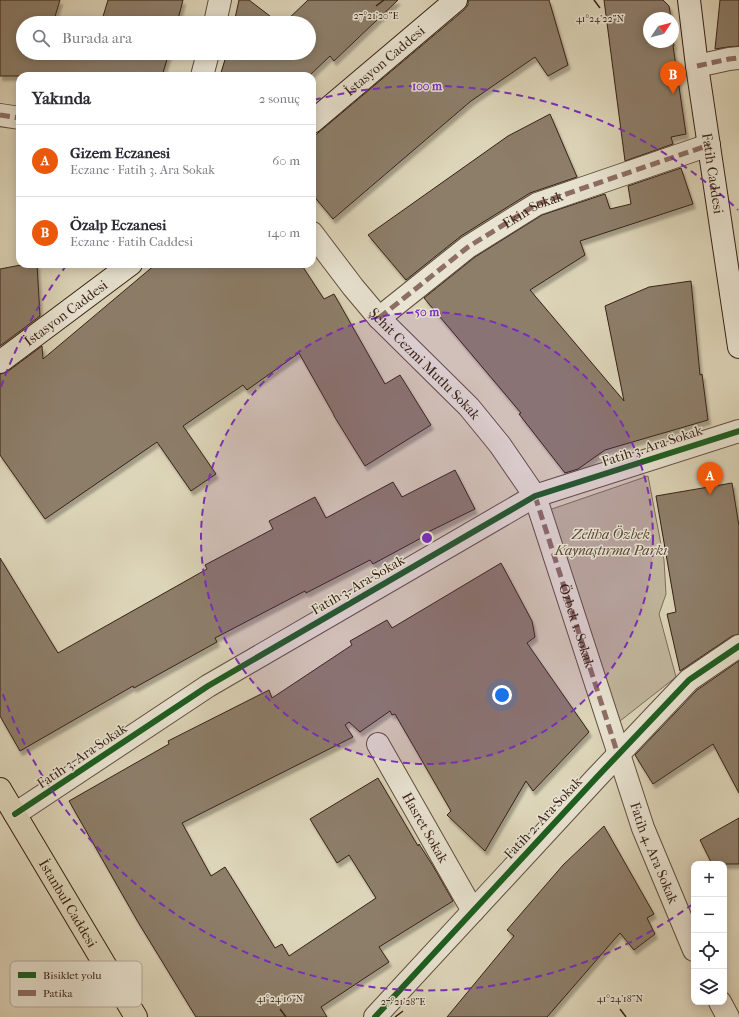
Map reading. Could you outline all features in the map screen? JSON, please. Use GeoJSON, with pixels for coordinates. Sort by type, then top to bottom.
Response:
{"type":"FeatureCollection","features":[{"type":"Feature","properties":{"kind":"main road","name":"İstanbul Caddesi"},"geometry":{"type":"LineString","coordinates":[[0,789],[103,961]]}},
{"type":"Feature","properties":{"kind":"main road","name":"İstanbul Caddesi"},"geometry":{"type":"LineString","coordinates":[[130,1007],[136,1017]]}},
{"type":"Feature","properties":{"kind":"street"},"geometry":{"type":"LineString","coordinates":[[217,16],[220,0]]}},
{"type":"Feature","properties":{"kind":"street","name":"İstasyon Caddesi"},"geometry":{"type":"LineString","coordinates":[[316,119],[456,0]]}},
{"type":"Feature","properties":{"kind":"street","name":"Fatih Caddesi"},"geometry":{"type":"LineString","coordinates":[[689,0],[697,66],[739,347]]}},
{"type":"Feature","properties":{"kind":"street"},"geometry":{"type":"LineString","coordinates":[[697,66],[739,58]]}},
{"type":"Feature","properties":{"kind":"street"},"geometry":{"type":"LineString","coordinates":[[203,72],[206,60]]}},
{"type":"Feature","properties":{"kind":"street"},"geometry":{"type":"LineString","coordinates":[[0,114],[16,117]]}},
{"type":"Feature","properties":{"kind":"street","name":"Ekin Sokak"},"geometry":{"type":"LineString","coordinates":[[379,318],[468,247],[538,204],[709,145]]}},
{"type":"Feature","properties":{"kind":"street","name":"Şehit Cezmi Mutlu Sokak"},"geometry":{"type":"LineString","coordinates":[[316,238],[379,318],[469,408],[500,445],[535,496]]}},
{"type":"Feature","properties":{"kind":"street","name":"İstasyon Caddesi"},"geometry":{"type":"LineString","coordinates":[[0,362],[126,268]]}},
{"type":"Feature","properties":{"kind":"street","name":"Fatih 3. Ara Sokak"},"geometry":{"type":"LineString","coordinates":[[15,814],[208,686],[535,496],[739,431]]}},
{"type":"Feature","properties":{"kind":"street","name":"Özbek 1. Sokak"},"geometry":{"type":"LineString","coordinates":[[535,496],[618,755]]}},
{"type":"Feature","properties":{"kind":"street","name":"Fatih 2. Ara Sokak"},"geometry":{"type":"LineString","coordinates":[[375,1017],[689,680],[739,646]]}},
{"type":"Feature","properties":{"kind":"street","name":"Hasret Sokak"},"geometry":{"type":"LineString","coordinates":[[378,744],[473,912]]}},
{"type":"Feature","properties":{"kind":"street","name":"Fatih 4. Ara Sokak"},"geometry":{"type":"LineString","coordinates":[[618,755],[642,828],[691,943]]}},
{"type":"Feature","properties":{"kind":"street"},"geometry":{"type":"LineString","coordinates":[[722,1005],[728,1017]]}},
{"type":"Feature","properties":{"kind":"green space","name":"Zeliha Özbek Kaynaştırma Parkı"},"geometry":{"type":"Polygon","coordinates":[[[648,476],[664,560],[666,594],[659,614],[676,677],[620,721],[549,510],[648,476]]]}},
{"type":"Feature","properties":{"kind":"building"},"geometry":{"type":"Polygon","coordinates":[[[0,0],[60,0],[55,16],[16,16],[16,60],[167,60],[163,72],[16,72],[16,76],[0,76],[0,0]]]}},
{"type":"Feature","properties":{"kind":"building"},"geometry":{"type":"Polygon","coordinates":[[[108,0],[183,0],[179,16],[103,16],[108,0]]]}},
{"type":"Feature","properties":{"kind":"building"},"geometry":{"type":"Polygon","coordinates":[[[239,0],[249,0],[270,16],[236,16],[239,0]]]}},
{"type":"Feature","properties":{"kind":"building"},"geometry":{"type":"Polygon","coordinates":[[[308,0],[398,0],[334,61],[330,56],[313,72],[221,72],[225,60],[316,60],[316,16],[291,16],[308,0]]]}},
{"type":"Feature","properties":{"kind":"building"},"geometry":{"type":"Polygon","coordinates":[[[468,0],[549,0],[568,65],[548,76],[535,57],[471,101],[333,219],[316,199],[316,135],[464,10],[468,5],[468,0]]]}},
{"type":"Feature","properties":{"kind":"building"},"geometry":{"type":"Polygon","coordinates":[[[604,0],[663,0],[669,6],[670,12],[643,12],[643,48],[673,48],[686,134],[671,137],[673,144],[625,161],[604,0]]]}},
{"type":"Feature","properties":{"kind":"building"},"geometry":{"type":"Polygon","coordinates":[[[720,0],[739,0],[739,46],[715,49],[720,0]]]}},
{"type":"Feature","properties":{"kind":"building"},"geometry":{"type":"Polygon","coordinates":[[[550,114],[577,177],[530,193],[461,236],[406,280],[368,235],[508,136],[550,114]]]}},
{"type":"Feature","properties":{"kind":"building"},"geometry":{"type":"Polygon","coordinates":[[[681,168],[693,204],[580,241],[585,255],[530,290],[624,401],[605,306],[649,287],[691,281],[700,375],[702,374],[708,420],[605,450],[578,469],[565,473],[519,414],[521,413],[424,298],[475,257],[542,215],[605,194],[610,209],[631,204],[628,186],[681,168]]]}},
{"type":"Feature","properties":{"kind":"building"},"geometry":{"type":"Polygon","coordinates":[[[16,266],[16,268],[37,268],[40,316],[0,346],[0,269],[16,266]]]}},
{"type":"Feature","properties":{"kind":"building"},"geometry":{"type":"Polygon","coordinates":[[[151,268],[304,268],[324,299],[334,294],[385,384],[400,375],[431,425],[365,466],[334,416],[299,353],[247,390],[243,385],[183,426],[216,474],[191,491],[157,442],[45,519],[0,455],[0,374],[7,372],[42,346],[43,359],[151,268]]]}},
{"type":"Feature","properties":{"kind":"building"},"geometry":{"type":"Polygon","coordinates":[[[455,470],[475,509],[422,535],[423,537],[373,564],[370,560],[306,593],[305,591],[215,638],[217,642],[134,688],[133,686],[20,751],[0,716],[0,558],[58,653],[207,569],[205,565],[273,529],[269,521],[315,497],[326,518],[393,482],[402,497],[455,470]]]}},
{"type":"Feature","properties":{"kind":"building"},"geometry":{"type":"Polygon","coordinates":[[[732,483],[739,526],[739,634],[732,636],[680,671],[667,614],[676,612],[656,496],[732,483]]]}},
{"type":"Feature","properties":{"kind":"building"},"geometry":{"type":"Polygon","coordinates":[[[501,563],[532,621],[535,637],[527,643],[589,732],[533,791],[526,781],[485,851],[447,815],[451,811],[395,714],[392,715],[390,711],[360,732],[349,722],[345,725],[353,737],[182,823],[211,876],[225,867],[275,948],[282,944],[289,956],[376,898],[349,855],[337,863],[310,819],[378,778],[418,846],[419,844],[453,901],[379,947],[389,962],[321,1007],[327,1017],[196,1017],[138,922],[69,801],[169,744],[168,741],[269,690],[272,698],[352,645],[350,641],[387,620],[392,628],[501,563]]]}},
{"type":"Feature","properties":{"kind":"building"},"geometry":{"type":"Polygon","coordinates":[[[739,661],[739,793],[713,744],[653,784],[635,755],[697,690],[739,661]]]}},
{"type":"Feature","properties":{"kind":"building"},"geometry":{"type":"Polygon","coordinates":[[[739,818],[739,864],[727,864],[727,861],[710,861],[700,840],[739,818]]]}},
{"type":"Feature","properties":{"kind":"building"},"geometry":{"type":"Polygon","coordinates":[[[604,826],[654,914],[647,918],[655,934],[634,950],[620,933],[547,1017],[447,1017],[514,936],[507,930],[563,865],[604,826]]]}},
{"type":"Feature","properties":{"kind":"marked path"},"geometry":{"type":"LineString","coordinates":[[697,66],[739,58]]}},
{"type":"Feature","properties":{"kind":"marked path"},"geometry":{"type":"LineString","coordinates":[[0,115],[16,117]]}},
{"type":"Feature","properties":{"kind":"marked path"},"geometry":{"type":"LineString","coordinates":[[379,318],[468,247],[537,204],[709,145]]}},
{"type":"Feature","properties":{"kind":"marked path"},"geometry":{"type":"LineString","coordinates":[[535,496],[618,755]]}},
{"type":"Feature","properties":{"kind":"cycle path"},"geometry":{"type":"LineString","coordinates":[[15,814],[208,686],[535,496],[739,431]]}},
{"type":"Feature","properties":{"kind":"cycle path"},"geometry":{"type":"LineString","coordinates":[[375,1017],[689,680],[739,646]]}},
{"type":"Feature","properties":{"kind":"place","name":"Özalp Eczanesi"},"geometry":{"type":"Point","coordinates":[673,94]}},
{"type":"Feature","properties":{"kind":"place","name":"Gizem Eczanesi"},"geometry":{"type":"Point","coordinates":[710,495]}}]}
